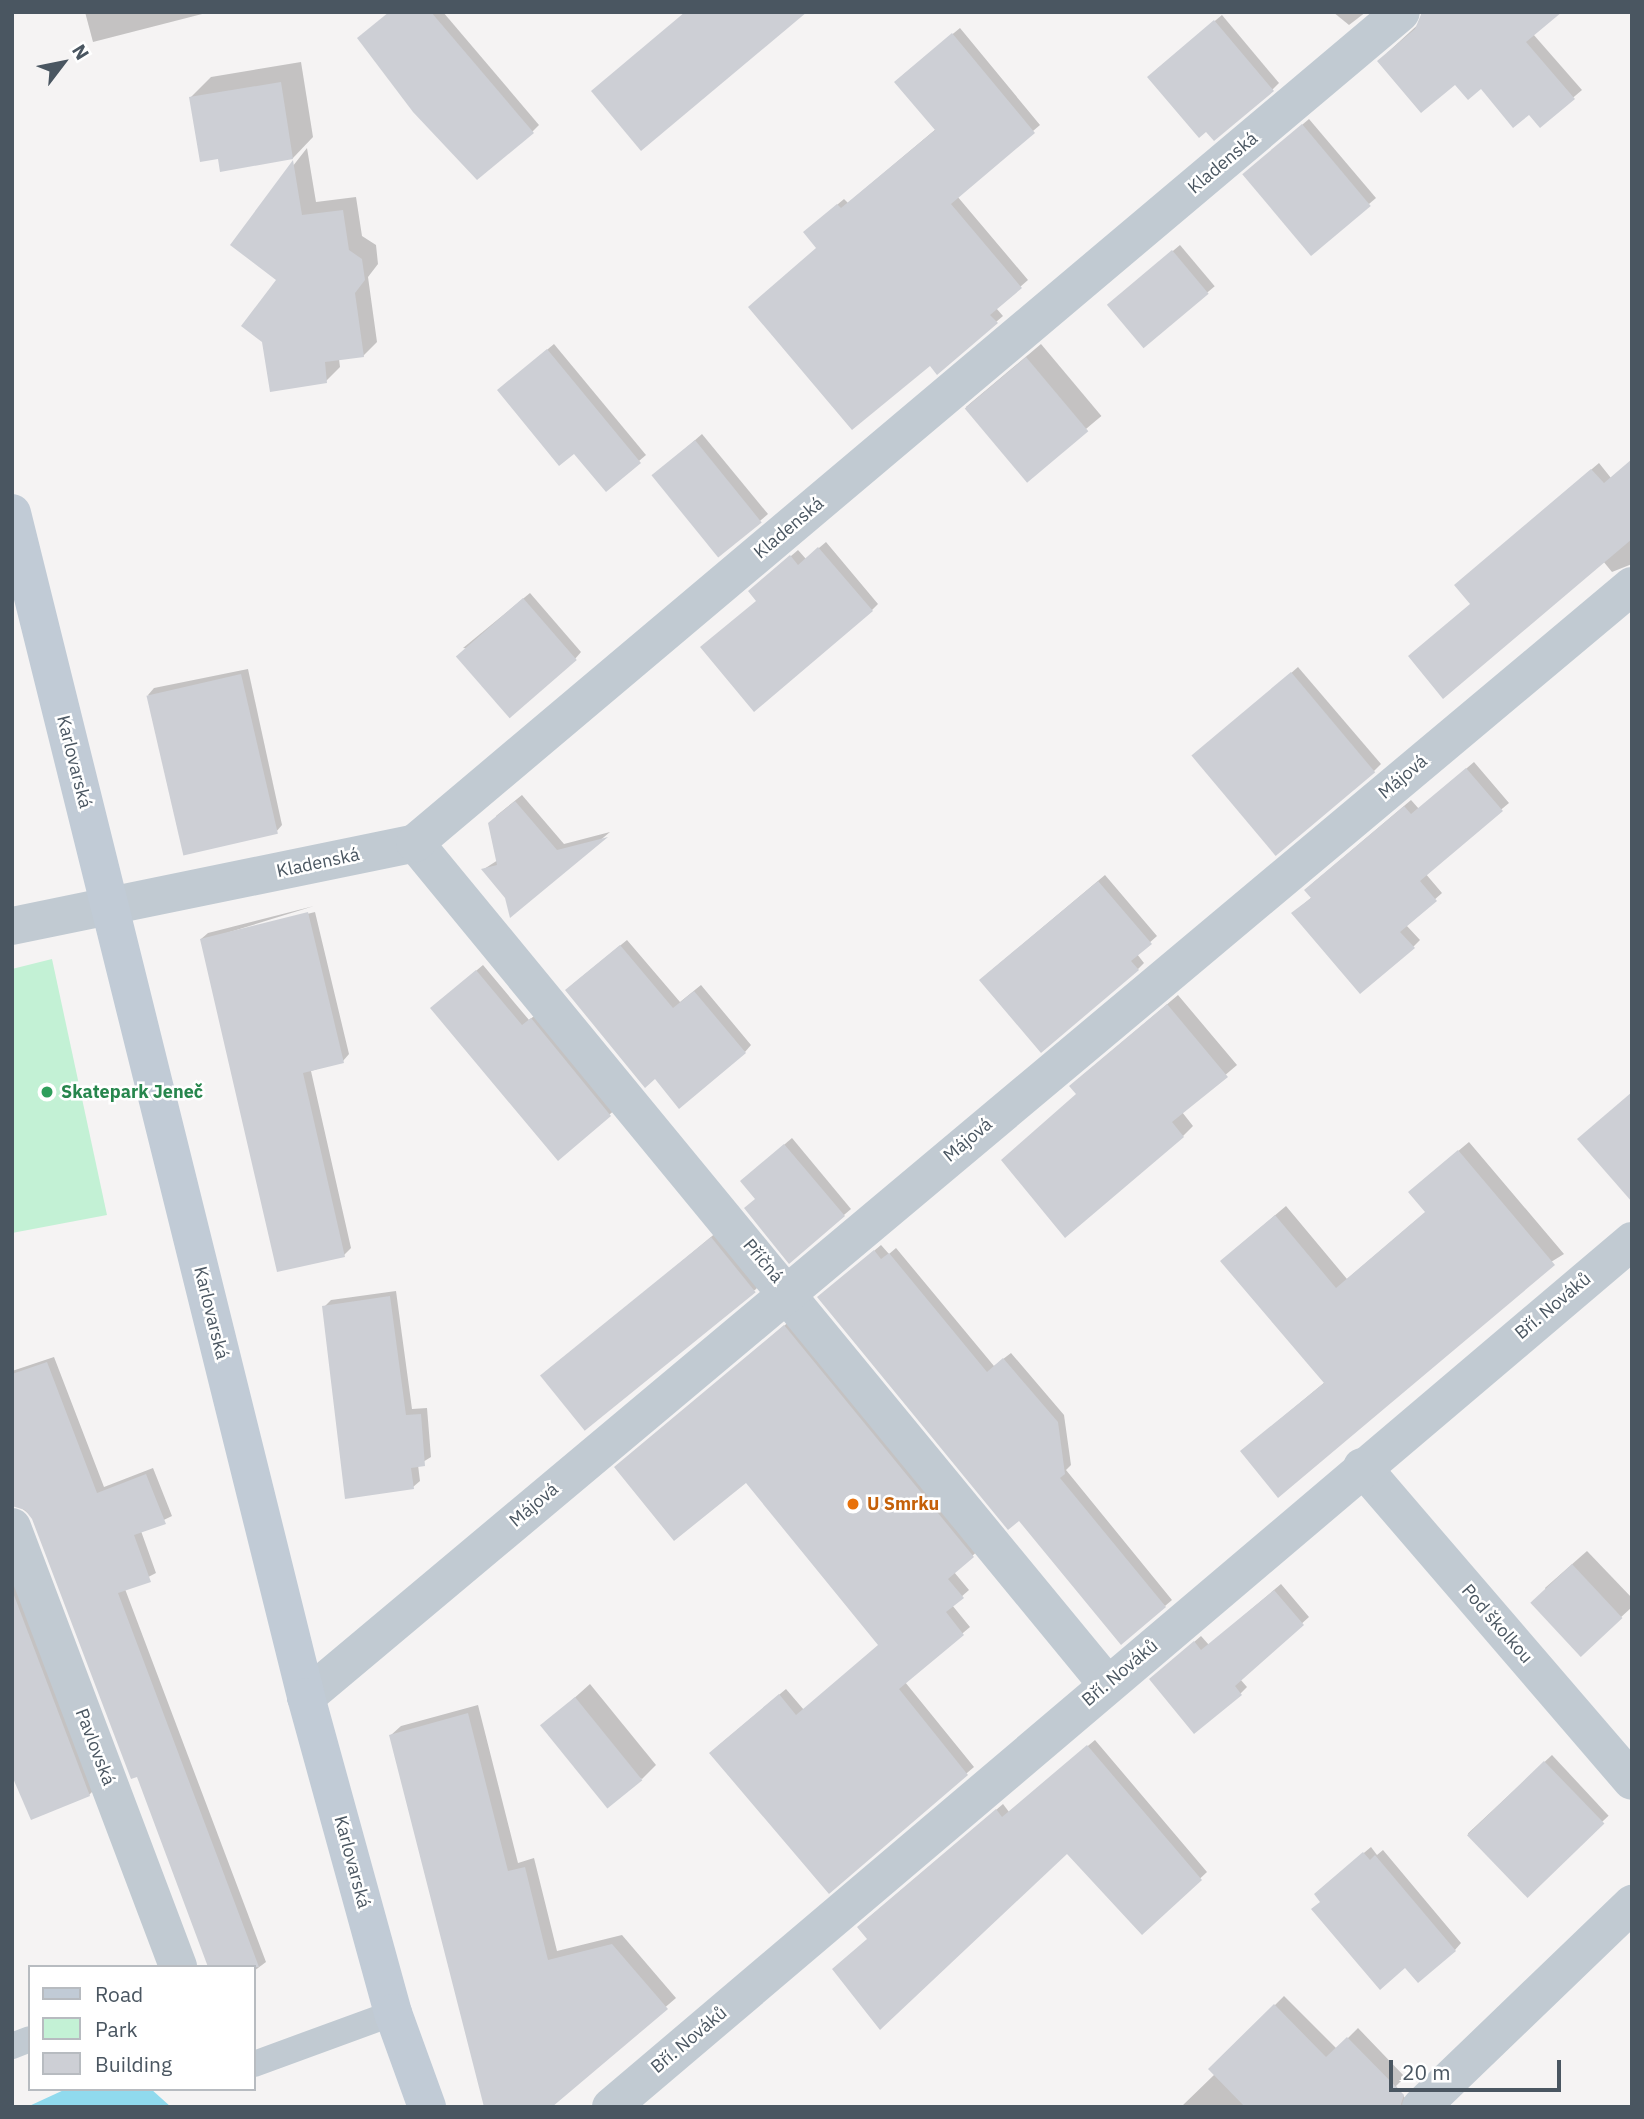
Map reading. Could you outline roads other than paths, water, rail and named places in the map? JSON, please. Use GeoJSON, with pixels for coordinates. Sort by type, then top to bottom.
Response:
{"type":"FeatureCollection","features":[{"type":"Feature","properties":{"kind":"main road","name":"Karlovarská"},"geometry":{"type":"LineString","coordinates":[[12,513],[306,1697],[393,2013],[427,2107]]}},
{"type":"Feature","properties":{"kind":"street","name":"Kladenská"},"geometry":{"type":"LineString","coordinates":[[12,926],[110,908],[415,843],[1401,12]]}},
{"type":"Feature","properties":{"kind":"street","name":"Májová"},"geometry":{"type":"LineString","coordinates":[[306,1697],[1632,586]]}},
{"type":"Feature","properties":{"kind":"street","name":"Příčná"},"geometry":{"type":"LineString","coordinates":[[415,843],[788,1291],[1107,1684]]}},
{"type":"Feature","properties":{"kind":"street","name":"Bří. Nováků"},"geometry":{"type":"LineString","coordinates":[[611,2107],[1362,1467],[1632,1241]]}},
{"type":"Feature","properties":{"kind":"street","name":"Pod školkou"},"geometry":{"type":"LineString","coordinates":[[1362,1467],[1632,1781]]}},
{"type":"Feature","properties":{"kind":"street","name":"Pavlovská"},"geometry":{"type":"LineString","coordinates":[[12,1527],[177,1965]]}},
{"type":"Feature","properties":{"kind":"street"},"geometry":{"type":"LineString","coordinates":[[1421,2107],[1632,1904]]}},
{"type":"Feature","properties":{"kind":"lane"},"geometry":{"type":"LineString","coordinates":[[256,2063],[393,2013]]}},
{"type":"Feature","properties":{"kind":"water"},"geometry":{"type":"Polygon","coordinates":[[[62,2091],[153,2091],[171,2107],[27,2107],[62,2091]]]}},
{"type":"Feature","properties":{"kind":"place","name":"Skatepark Jeneč"},"geometry":{"type":"Point","coordinates":[47,1092]}},
{"type":"Feature","properties":{"kind":"place","name":"U Smrku"},"geometry":{"type":"Point","coordinates":[853,1504]}}]}
